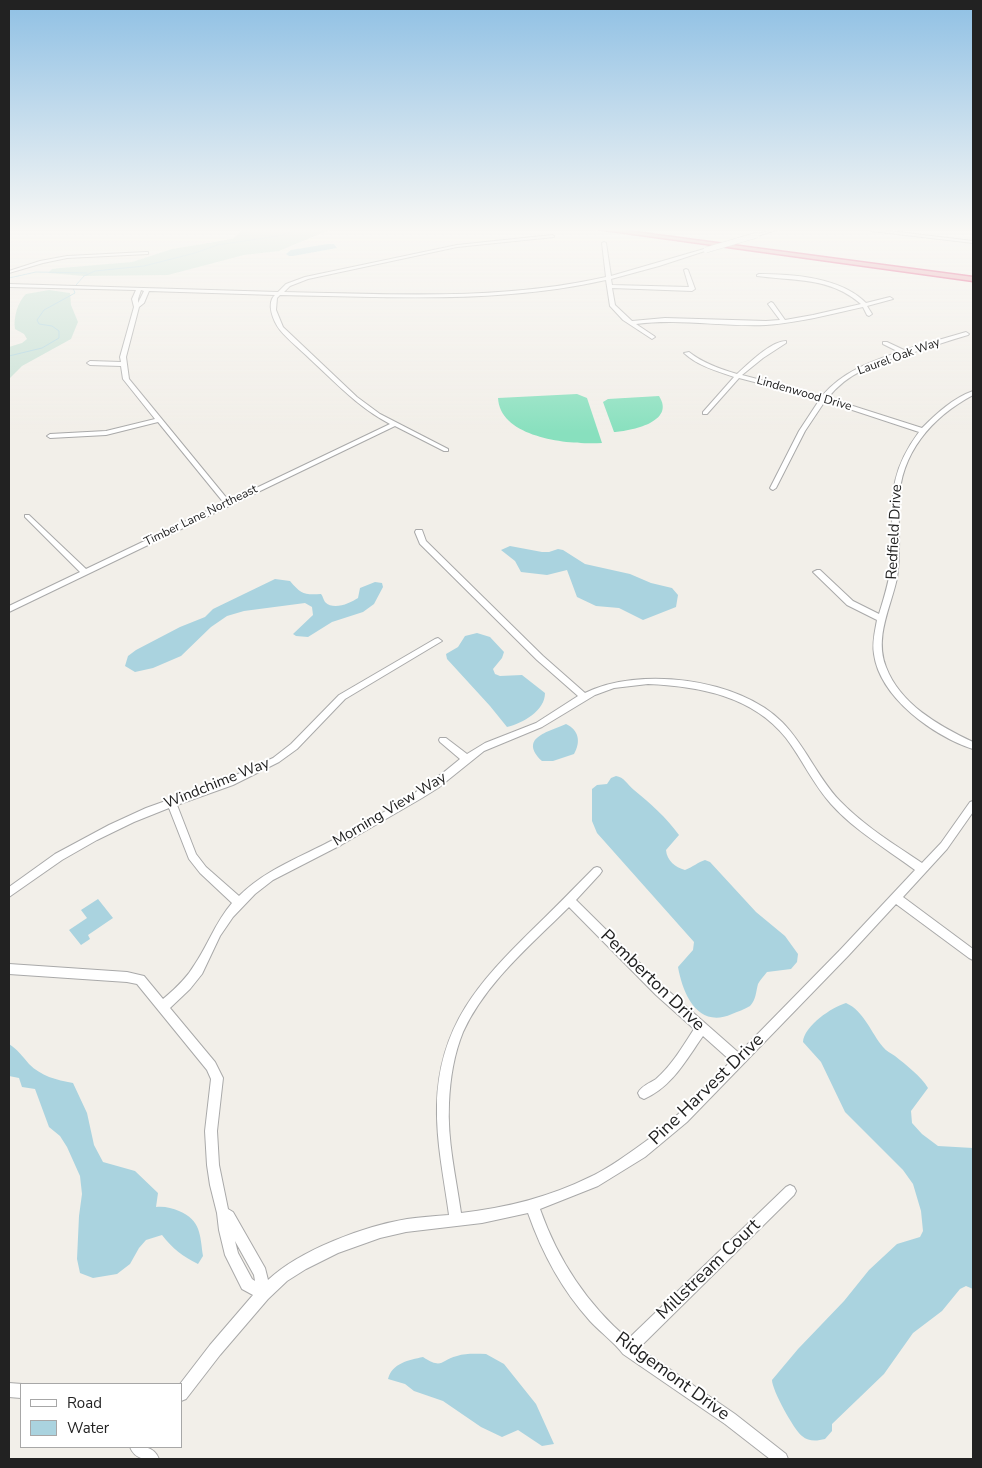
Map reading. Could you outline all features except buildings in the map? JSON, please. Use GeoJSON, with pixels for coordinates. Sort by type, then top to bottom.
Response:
{"type":"FeatureCollection","features":[{"type":"Feature","properties":{"kind":"street"},"geometry":{"type":"LineString","coordinates":[[136,297],[137,307]]}},
{"type":"Feature","properties":{"kind":"street"},"geometry":{"type":"LineString","coordinates":[[144,297],[137,307],[124,352],[123,364],[126,378],[227,503]]}},
{"type":"Feature","properties":{"kind":"street"},"geometry":{"type":"LineString","coordinates":[[276,297],[272,303],[273,310],[281,328],[355,398],[394,424],[446,450]]}},
{"type":"Feature","properties":{"kind":"street"},"geometry":{"type":"LineString","coordinates":[[611,297],[612,304],[616,310],[652,337]]}},
{"type":"Feature","properties":{"kind":"street"},"geometry":{"type":"LineString","coordinates":[[854,297],[864,304],[869,314]]}},
{"type":"Feature","properties":{"kind":"street"},"geometry":{"type":"LineString","coordinates":[[631,323],[656,320],[751,323],[784,322],[804,320],[890,299]]}},
{"type":"Feature","properties":{"kind":"street"},"geometry":{"type":"LineString","coordinates":[[771,304],[784,322]]}},
{"type":"Feature","properties":{"kind":"street","name":"Laurel Oak Way"},"geometry":{"type":"LineString","coordinates":[[773,488],[792,448],[825,399],[840,381],[851,374],[905,353],[966,334]]}},
{"type":"Feature","properties":{"kind":"street"},"geometry":{"type":"LineString","coordinates":[[705,413],[738,375],[760,356],[784,342]]}},
{"type":"Feature","properties":{"kind":"street"},"geometry":{"type":"LineString","coordinates":[[885,342],[905,353]]}},
{"type":"Feature","properties":{"kind":"street","name":"Lindenwood Drive"},"geometry":{"type":"LineString","coordinates":[[688,353],[699,362],[738,375],[825,399],[923,431]]}},
{"type":"Feature","properties":{"kind":"street"},"geometry":{"type":"LineString","coordinates":[[90,363],[123,364]]}},
{"type":"Feature","properties":{"kind":"street","name":"Redfield Drive"},"geometry":{"type":"LineString","coordinates":[[973,393],[945,410],[923,431],[907,453],[898,476],[896,491],[897,542],[894,570],[878,633],[878,653],[882,668],[891,684],[912,708],[927,721],[973,746]]}},
{"type":"Feature","properties":{"kind":"street"},"geometry":{"type":"LineString","coordinates":[[50,436],[106,433],[159,420]]}},
{"type":"Feature","properties":{"kind":"street","name":"Timber Lane Northeast"},"geometry":{"type":"LineString","coordinates":[[9,609],[394,424]]}},
{"type":"Feature","properties":{"kind":"street"},"geometry":{"type":"LineString","coordinates":[[27,516],[85,572]]}},
{"type":"Feature","properties":{"kind":"street"},"geometry":{"type":"LineString","coordinates":[[419,532],[421,539],[430,549],[540,658],[583,696]]}},
{"type":"Feature","properties":{"kind":"street"},"geometry":{"type":"LineString","coordinates":[[816,572],[850,603],[882,619]]}},
{"type":"Feature","properties":{"kind":"street","name":"Windchime Way"},"geometry":{"type":"LineString","coordinates":[[9,893],[51,862],[81,844],[131,819],[252,772],[276,760],[302,740],[328,710],[342,698],[438,641]]}},
{"type":"Feature","properties":{"kind":"street","name":"Morning View Way"},"geometry":{"type":"LineString","coordinates":[[162,1008],[198,971],[218,930],[239,903],[259,884],[279,870],[327,848],[416,797],[442,780],[466,759],[489,745],[533,728],[583,696],[626,683],[662,681],[696,686],[753,705],[772,718],[785,732],[821,785],[843,809],[867,830],[922,869]]}},
{"type":"Feature","properties":{"kind":"street"},"geometry":{"type":"LineString","coordinates":[[443,740],[466,759]]}},
{"type":"Feature","properties":{"kind":"street"},"geometry":{"type":"LineString","coordinates":[[172,803],[192,856],[203,870],[239,903]]}},
{"type":"Feature","properties":{"kind":"street","name":"Pine Harvest Drive"},"geometry":{"type":"LineString","coordinates":[[182,1393],[214,1350],[263,1294],[290,1270],[353,1240],[392,1229],[500,1214],[532,1206],[588,1185],[641,1153],[683,1118],[896,898],[952,836],[973,805]]}},
{"type":"Feature","properties":{"kind":"street"},"geometry":{"type":"LineString","coordinates":[[456,1221],[443,1113],[446,1074],[456,1036],[470,1008],[486,983],[597,871]]}},
{"type":"Feature","properties":{"kind":"street"},"geometry":{"type":"LineString","coordinates":[[896,898],[973,955]]}},
{"type":"Feature","properties":{"kind":"street","name":"Pemberton Drive"},"geometry":{"type":"LineString","coordinates":[[569,900],[660,991],[738,1060]]}},
{"type":"Feature","properties":{"kind":"street"},"geometry":{"type":"LineString","coordinates":[[9,969],[135,977],[144,983],[162,1008],[211,1066],[217,1078],[212,1144],[216,1185],[223,1213],[224,1230],[232,1255],[247,1284],[263,1294]]}},
{"type":"Feature","properties":{"kind":"street"},"geometry":{"type":"LineString","coordinates":[[644,1092],[654,1088],[668,1076],[701,1029]]}},
{"type":"Feature","properties":{"kind":"street","name":"Millstream Court"},"geometry":{"type":"LineString","coordinates":[[628,1349],[790,1191]]}},
{"type":"Feature","properties":{"kind":"street","name":"Ridgemont Drive"},"geometry":{"type":"LineString","coordinates":[[532,1206],[548,1246],[572,1288],[596,1318],[628,1349],[729,1418],[781,1459]]}},
{"type":"Feature","properties":{"kind":"green space"},"geometry":{"type":"Polygon","coordinates":[[[23,297],[70,297],[71,305],[78,322],[71,339],[22,366],[9,379],[9,347],[22,343],[27,339],[24,334],[15,329],[18,305],[23,297]]]}},
{"type":"Feature","properties":{"kind":"green space"},"geometry":{"type":"Polygon","coordinates":[[[577,394],[587,398],[602,443],[573,443],[540,437],[524,431],[511,423],[502,412],[498,398],[577,394]]]}},
{"type":"Feature","properties":{"kind":"green space"},"geometry":{"type":"Polygon","coordinates":[[[659,396],[663,405],[662,412],[657,419],[631,430],[614,432],[603,402],[608,399],[659,396]]]}},
{"type":"Feature","properties":{"kind":"water"},"geometry":{"type":"Polygon","coordinates":[[[510,546],[542,552],[563,550],[585,564],[630,574],[651,583],[672,588],[678,595],[676,607],[643,620],[619,608],[596,606],[577,597],[567,570],[547,575],[521,572],[515,561],[501,550],[510,546]]]}},
{"type":"Feature","properties":{"kind":"water"},"geometry":{"type":"Polygon","coordinates":[[[275,579],[290,581],[303,593],[321,594],[325,602],[333,606],[355,600],[358,598],[360,588],[375,582],[382,583],[383,587],[374,604],[363,612],[332,622],[308,637],[293,634],[313,615],[312,607],[305,603],[244,611],[227,616],[211,627],[181,656],[153,668],[135,672],[125,666],[128,656],[136,650],[180,627],[205,617],[213,609],[275,579]]]}},
{"type":"Feature","properties":{"kind":"water"},"geometry":{"type":"Polygon","coordinates":[[[477,633],[490,637],[504,652],[502,658],[493,669],[495,674],[500,676],[522,675],[545,693],[544,699],[537,711],[520,723],[507,727],[447,659],[446,654],[458,647],[465,636],[477,633]]]}},
{"type":"Feature","properties":{"kind":"water"},"geometry":{"type":"Polygon","coordinates":[[[566,724],[574,730],[578,737],[578,745],[574,754],[553,761],[542,761],[535,753],[534,741],[544,733],[566,724]]]}},
{"type":"Feature","properties":{"kind":"water"},"geometry":{"type":"Polygon","coordinates":[[[616,776],[623,779],[652,805],[679,835],[666,850],[672,863],[685,870],[705,860],[710,862],[756,912],[785,936],[798,954],[797,962],[791,969],[767,972],[758,984],[755,998],[750,1006],[732,1014],[710,1017],[694,1007],[688,998],[678,967],[693,950],[694,942],[597,833],[592,821],[592,789],[597,785],[607,784],[611,778],[616,776]]]}},
{"type":"Feature","properties":{"kind":"water"},"geometry":{"type":"Polygon","coordinates":[[[98,899],[113,918],[88,935],[90,939],[81,945],[69,930],[87,918],[81,910],[98,899]]]}},
{"type":"Feature","properties":{"kind":"water"},"geometry":{"type":"Polygon","coordinates":[[[846,1003],[858,1011],[884,1048],[913,1071],[928,1088],[911,1111],[912,1123],[922,1134],[938,1146],[973,1148],[973,1289],[966,1286],[960,1289],[942,1311],[913,1333],[884,1374],[832,1424],[832,1431],[825,1439],[813,1440],[807,1439],[798,1432],[779,1401],[772,1380],[798,1349],[844,1301],[869,1270],[897,1244],[920,1237],[923,1231],[921,1211],[913,1184],[903,1170],[845,1112],[821,1062],[803,1042],[813,1024],[827,1013],[846,1003]]]}},
{"type":"Feature","properties":{"kind":"water"},"geometry":{"type":"Polygon","coordinates":[[[9,1044],[39,1072],[55,1079],[73,1083],[87,1113],[94,1145],[103,1162],[135,1171],[158,1193],[156,1207],[174,1209],[192,1219],[198,1229],[203,1256],[198,1264],[178,1252],[162,1235],[146,1240],[130,1264],[117,1274],[93,1278],[80,1273],[77,1259],[82,1194],[80,1176],[67,1147],[60,1136],[49,1127],[35,1089],[22,1087],[19,1078],[9,1076],[9,1044]]]}},
{"type":"Feature","properties":{"kind":"water"},"geometry":{"type":"Polygon","coordinates":[[[486,1354],[504,1364],[536,1404],[554,1444],[542,1446],[518,1430],[502,1437],[481,1427],[443,1401],[414,1391],[405,1384],[388,1379],[393,1369],[412,1359],[423,1357],[434,1363],[441,1363],[460,1355],[486,1354]]]}},
{"type":"Feature","properties":{"kind":"waterway"},"geometry":{"type":"LineString","coordinates":[[9,356],[42,348],[59,338],[59,331],[52,326],[39,324],[37,320],[44,310],[69,297]]}}]}
